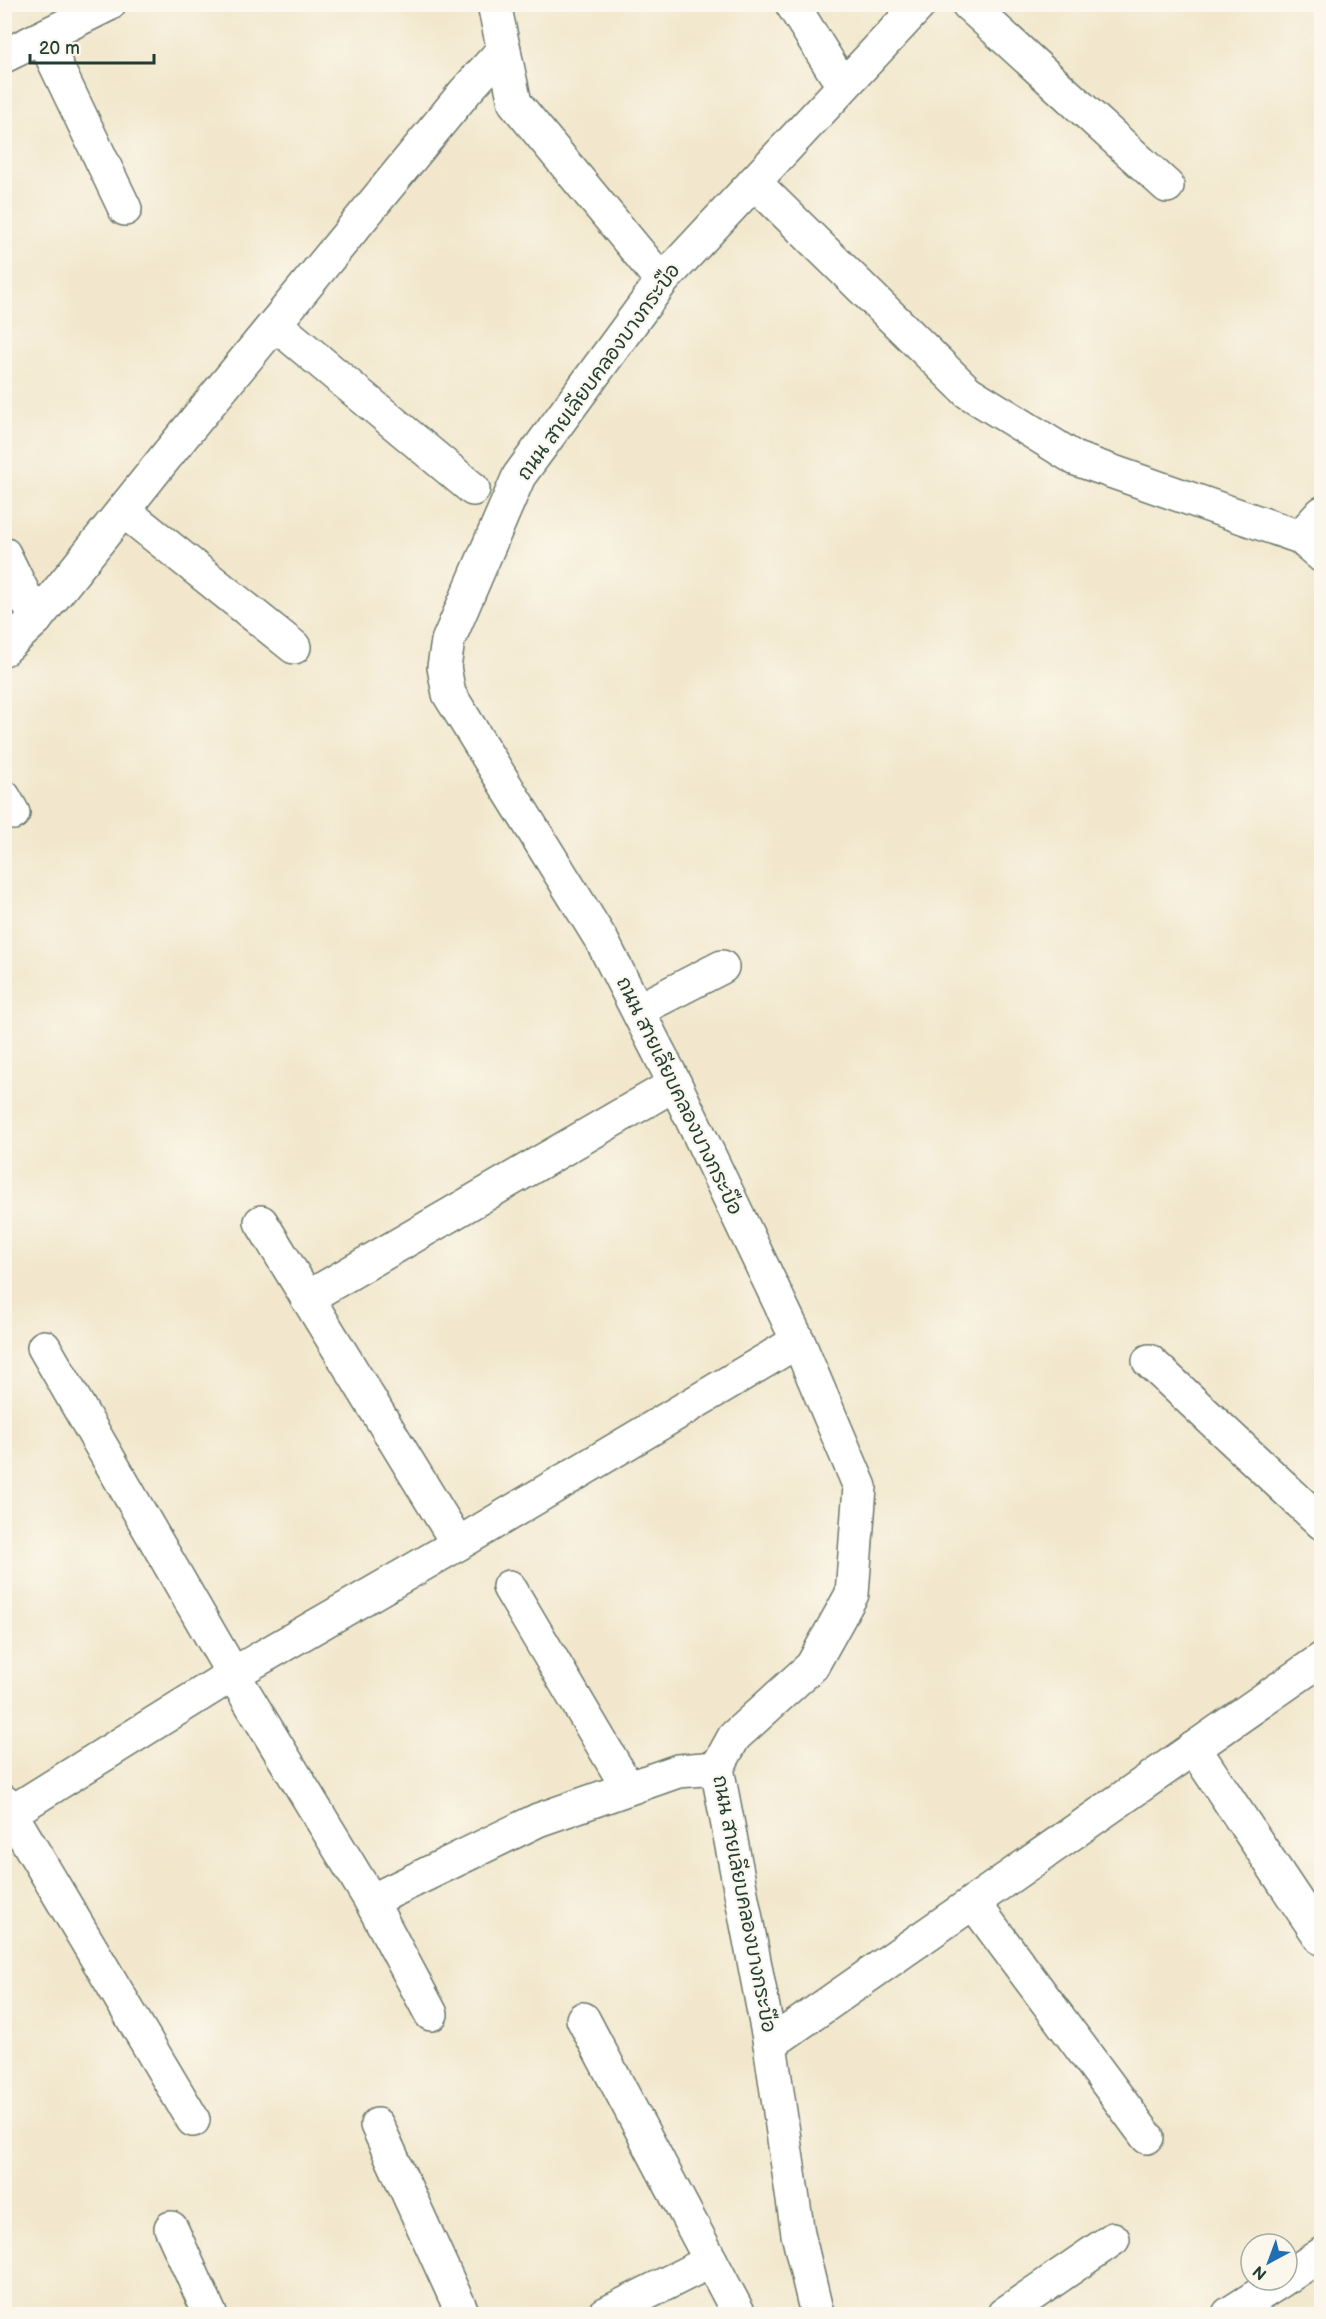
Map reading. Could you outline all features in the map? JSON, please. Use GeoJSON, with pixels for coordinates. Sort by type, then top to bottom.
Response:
{"type":"FeatureCollection","features":[{"type":"Feature","properties":{"kind":"street"},"geometry":{"type":"LineString","coordinates":[[4,56],[110,4]]}},
{"type":"Feature","properties":{"kind":"street"},"geometry":{"type":"LineString","coordinates":[[494,4],[515,103],[662,280]]}},
{"type":"Feature","properties":{"kind":"street"},"geometry":{"type":"LineString","coordinates":[[792,4],[835,73]]}},
{"type":"Feature","properties":{"kind":"street","name":"ถนน สายเลียบคลองบางกระบือ"},"geometry":{"type":"LineString","coordinates":[[817,2314],[798,2234],[770,2043],[717,1768],[734,1737],[812,1665],[852,1594],[860,1487],[798,1341],[675,1084],[603,941],[449,694],[444,667],[448,641],[519,476],[662,280],[920,4]]}},
{"type":"Feature","properties":{"kind":"street"},"geometry":{"type":"LineString","coordinates":[[968,4],[1167,186]]}},
{"type":"Feature","properties":{"kind":"street"},"geometry":{"type":"LineString","coordinates":[[43,38],[125,209]]}},
{"type":"Feature","properties":{"kind":"street"},"geometry":{"type":"LineString","coordinates":[[4,649],[36,619],[465,92],[504,49]]}},
{"type":"Feature","properties":{"kind":"street"},"geometry":{"type":"LineString","coordinates":[[754,182],[968,392],[1076,459],[1311,547],[1322,513]]}},
{"type":"Feature","properties":{"kind":"street"},"geometry":{"type":"LineString","coordinates":[[275,324],[473,489]]}},
{"type":"Feature","properties":{"kind":"street"},"geometry":{"type":"LineString","coordinates":[[124,511],[294,647]]}},
{"type":"Feature","properties":{"kind":"street"},"geometry":{"type":"LineString","coordinates":[[4,554],[36,619]]}},
{"type":"Feature","properties":{"kind":"street"},"geometry":{"type":"LineString","coordinates":[[638,1010],[722,967]]}},
{"type":"Feature","properties":{"kind":"street"},"geometry":{"type":"LineString","coordinates":[[307,1298],[675,1084]]}},
{"type":"Feature","properties":{"kind":"street"},"geometry":{"type":"LineString","coordinates":[[261,1222],[458,1544]]}},
{"type":"Feature","properties":{"kind":"street"},"geometry":{"type":"LineString","coordinates":[[194,2120],[7,1810],[798,1341]]}},
{"type":"Feature","properties":{"kind":"street"},"geometry":{"type":"LineString","coordinates":[[44,1347],[233,1674],[371,1901],[430,2014]]}},
{"type":"Feature","properties":{"kind":"street"},"geometry":{"type":"LineString","coordinates":[[1149,1361],[1322,1523]]}},
{"type":"Feature","properties":{"kind":"street"},"geometry":{"type":"LineString","coordinates":[[509,1587],[628,1788]]}},
{"type":"Feature","properties":{"kind":"street"},"geometry":{"type":"LineString","coordinates":[[770,2043],[1322,1659]]}},
{"type":"Feature","properties":{"kind":"street"},"geometry":{"type":"LineString","coordinates":[[1194,1748],[1321,1938]]}},
{"type":"Feature","properties":{"kind":"street"},"geometry":{"type":"LineString","coordinates":[[371,1901],[538,1820],[678,1771],[717,1768]]}},
{"type":"Feature","properties":{"kind":"street"},"geometry":{"type":"LineString","coordinates":[[973,1902],[1148,2137]]}},
{"type":"Feature","properties":{"kind":"street"},"geometry":{"type":"LineString","coordinates":[[583,2019],[739,2314]]}},
{"type":"Feature","properties":{"kind":"street"},"geometry":{"type":"LineString","coordinates":[[377,2125],[463,2314]]}},
{"type":"Feature","properties":{"kind":"street"},"geometry":{"type":"LineString","coordinates":[[171,2228],[210,2314]]}},
{"type":"Feature","properties":{"kind":"street"},"geometry":{"type":"LineString","coordinates":[[1004,2314],[1113,2239]]}},
{"type":"Feature","properties":{"kind":"street"},"geometry":{"type":"LineString","coordinates":[[1299,2269],[1322,2254]]}},
{"type":"Feature","properties":{"kind":"street"},"geometry":{"type":"LineString","coordinates":[[605,2314],[711,2260]]}},
{"type":"Feature","properties":{"kind":"street"},"geometry":{"type":"LineString","coordinates":[[1229,2314],[1263,2292]]}}]}
